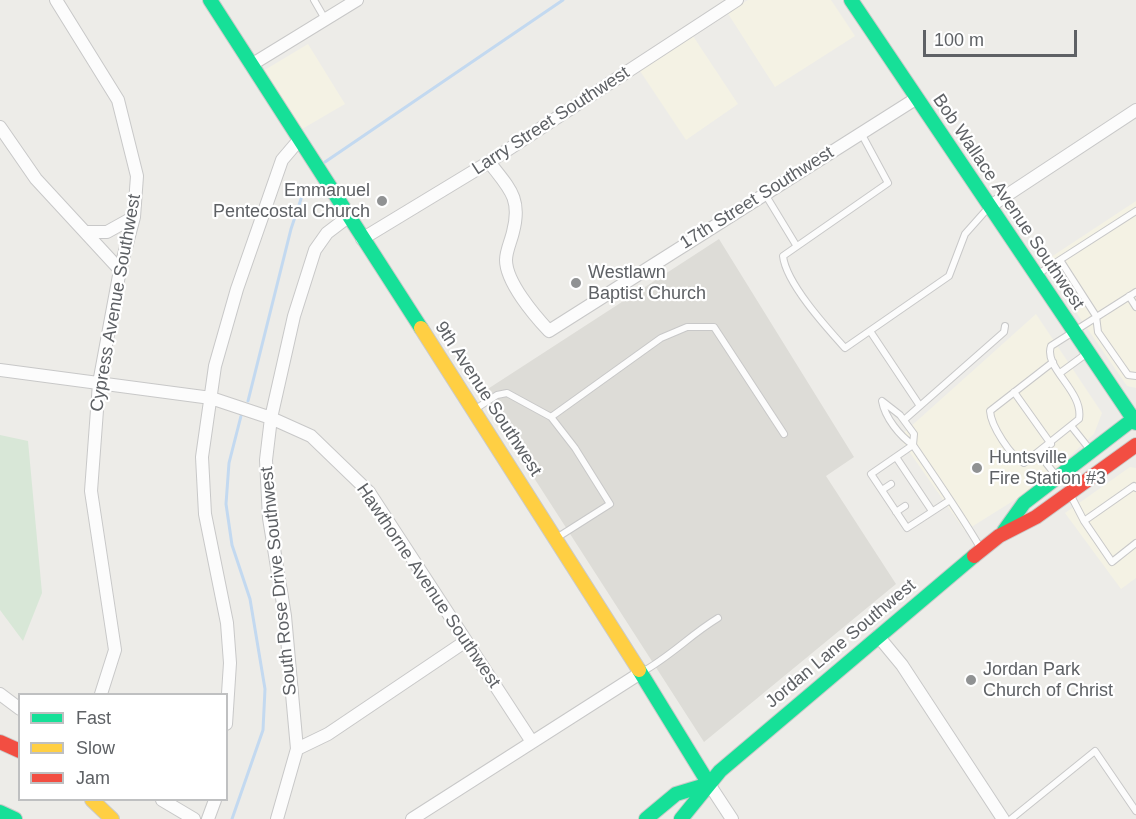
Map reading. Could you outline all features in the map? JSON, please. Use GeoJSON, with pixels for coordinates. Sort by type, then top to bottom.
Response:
{"type":"FeatureCollection","features":[{"type":"Feature","properties":{"kind":"main road","name":"9th Avenue Southwest"},"geometry":{"type":"LineString","coordinates":[[210,0],[348,218],[557,538],[642,672],[709,784]]}},
{"type":"Feature","properties":{"kind":"main road","name":"Bob Wallace Avenue Southwest"},"geometry":{"type":"LineString","coordinates":[[851,0],[1035,276],[1135,420]]}},
{"type":"Feature","properties":{"kind":"main road","name":"Jordan Lane Southwest"},"geometry":{"type":"LineString","coordinates":[[999,536],[1024,503],[1135,420]]}},
{"type":"Feature","properties":{"kind":"main road","name":"Jordan Lane Southwest"},"geometry":{"type":"LineString","coordinates":[[681,819],[709,784],[765,731],[999,536],[1036,517],[1136,445]]}},
{"type":"Feature","properties":{"kind":"main road"},"geometry":{"type":"LineString","coordinates":[[0,742],[18,750]]}},
{"type":"Feature","properties":{"kind":"main road","name":"Jordan Lane Southwest"},"geometry":{"type":"LineString","coordinates":[[646,819],[676,794],[709,784]]}},
{"type":"Feature","properties":{"kind":"main road"},"geometry":{"type":"LineString","coordinates":[[93,801],[112,819]]}},
{"type":"Feature","properties":{"kind":"main road"},"geometry":{"type":"LineString","coordinates":[[0,812],[15,819]]}},
{"type":"Feature","properties":{"kind":"street","name":"Cypress Avenue Southwest"},"geometry":{"type":"LineString","coordinates":[[56,0],[118,100],[136,176],[134,217],[120,270],[99,383],[91,491],[115,650],[101,693]]}},
{"type":"Feature","properties":{"kind":"street"},"geometry":{"type":"LineString","coordinates":[[251,65],[357,0]]}},
{"type":"Feature","properties":{"kind":"street","name":"Larry Street Southwest"},"geometry":{"type":"LineString","coordinates":[[362,239],[489,162],[738,0]]}},
{"type":"Feature","properties":{"kind":"street","name":"17th Street Southwest"},"geometry":{"type":"LineString","coordinates":[[489,162],[515,197],[518,215],[506,259],[509,275],[535,316],[549,331],[917,98]]}},
{"type":"Feature","properties":{"kind":"street"},"geometry":{"type":"LineString","coordinates":[[989,207],[1136,110]]}},
{"type":"Feature","properties":{"kind":"street"},"geometry":{"type":"LineString","coordinates":[[0,128],[36,179],[120,270]]}},
{"type":"Feature","properties":{"kind":"street"},"geometry":{"type":"LineString","coordinates":[[228,694],[230,663],[227,623],[205,514],[202,457],[215,366],[237,289],[282,160],[299,140]]}},
{"type":"Feature","properties":{"kind":"street"},"geometry":{"type":"LineString","coordinates":[[85,232],[107,232],[134,217]]}},
{"type":"Feature","properties":{"kind":"street","name":"South Rose Drive Southwest"},"geometry":{"type":"LineString","coordinates":[[277,819],[297,749],[285,616],[269,518],[266,460],[271,418],[294,316],[315,250],[327,233],[348,218]]}},
{"type":"Feature","properties":{"kind":"street","name":"Hawthorne Avenue Southwest"},"geometry":{"type":"LineString","coordinates":[[0,370],[210,398],[271,418],[311,436],[369,492],[532,742]]}},
{"type":"Feature","properties":{"kind":"street"},"geometry":{"type":"LineString","coordinates":[[878,636],[902,665],[1003,819]]}},
{"type":"Feature","properties":{"kind":"street"},"geometry":{"type":"LineString","coordinates":[[297,749],[328,734],[466,641]]}},
{"type":"Feature","properties":{"kind":"street"},"geometry":{"type":"LineString","coordinates":[[412,819],[642,672]]}},
{"type":"Feature","properties":{"kind":"street"},"geometry":{"type":"LineString","coordinates":[[0,694],[18,708]]}},
{"type":"Feature","properties":{"kind":"street","name":"9th Avenue Southwest"},"geometry":{"type":"LineString","coordinates":[[709,784],[732,819]]}},
{"type":"Feature","properties":{"kind":"street"},"geometry":{"type":"LineString","coordinates":[[164,801],[194,819]]}},
{"type":"Feature","properties":{"kind":"street"},"geometry":{"type":"LineString","coordinates":[[208,819],[215,801]]}},
{"type":"Feature","properties":{"kind":"lane"},"geometry":{"type":"LineString","coordinates":[[314,0],[325,19]]}},
{"type":"Feature","properties":{"kind":"lane"},"geometry":{"type":"LineString","coordinates":[[861,132],[888,183],[783,256],[784,266],[834,339],[844,348],[950,276],[965,234],[989,207]]}},
{"type":"Feature","properties":{"kind":"lane"},"geometry":{"type":"LineString","coordinates":[[764,193],[796,245]]}},
{"type":"Feature","properties":{"kind":"lane"},"geometry":{"type":"LineString","coordinates":[[1035,276],[1136,211]]}},
{"type":"Feature","properties":{"kind":"lane"},"geometry":{"type":"LineString","coordinates":[[1060,260],[1096,316],[1098,332],[1128,375],[1136,376]]}},
{"type":"Feature","properties":{"kind":"lane"},"geometry":{"type":"LineString","coordinates":[[1053,362],[993,407],[991,417],[1021,462],[1030,460],[1039,454],[1079,419],[1079,405],[1050,356],[1051,346],[1136,291]]}},
{"type":"Feature","properties":{"kind":"lane"},"geometry":{"type":"LineString","coordinates":[[1129,296],[1136,307]]}},
{"type":"Feature","properties":{"kind":"lane"},"geometry":{"type":"LineString","coordinates":[[904,420],[1004,332],[1005,326]]}},
{"type":"Feature","properties":{"kind":"lane"},"geometry":{"type":"LineString","coordinates":[[551,417],[661,338],[687,327],[714,327],[784,434]]}},
{"type":"Feature","properties":{"kind":"lane"},"geometry":{"type":"LineString","coordinates":[[870,331],[920,406]]}},
{"type":"Feature","properties":{"kind":"lane"},"geometry":{"type":"LineString","coordinates":[[1060,373],[1088,353]]}},
{"type":"Feature","properties":{"kind":"lane"},"geometry":{"type":"LineString","coordinates":[[1014,392],[1051,444]]}},
{"type":"Feature","properties":{"kind":"lane"},"geometry":{"type":"LineString","coordinates":[[474,410],[502,393],[520,398],[551,417],[576,448],[610,504],[557,538]]}},
{"type":"Feature","properties":{"kind":"lane"},"geometry":{"type":"LineString","coordinates":[[950,500],[907,528],[871,474],[913,445],[914,434],[904,420],[882,401],[892,422],[905,439],[913,445],[950,500],[982,550]]}},
{"type":"Feature","properties":{"kind":"lane"},"geometry":{"type":"LineString","coordinates":[[1072,427],[1091,451]]}},
{"type":"Feature","properties":{"kind":"lane"},"geometry":{"type":"LineString","coordinates":[[1039,454],[1057,477]]}},
{"type":"Feature","properties":{"kind":"lane"},"geometry":{"type":"LineString","coordinates":[[896,457],[911,486],[921,495],[932,511]]}},
{"type":"Feature","properties":{"kind":"lane"},"geometry":{"type":"LineString","coordinates":[[882,490],[891,484]]}},
{"type":"Feature","properties":{"kind":"lane"},"geometry":{"type":"LineString","coordinates":[[1084,521],[1134,486],[1136,488]]}},
{"type":"Feature","properties":{"kind":"lane"},"geometry":{"type":"LineString","coordinates":[[1070,493],[1084,521],[1112,562],[1136,543]]}},
{"type":"Feature","properties":{"kind":"lane"},"geometry":{"type":"LineString","coordinates":[[915,500],[921,495]]}},
{"type":"Feature","properties":{"kind":"lane"},"geometry":{"type":"LineString","coordinates":[[890,501],[897,496]]}},
{"type":"Feature","properties":{"kind":"lane"},"geometry":{"type":"LineString","coordinates":[[897,512],[905,506]]}},
{"type":"Feature","properties":{"kind":"lane"},"geometry":{"type":"LineString","coordinates":[[642,672],[676,650],[692,633],[718,618]]}},
{"type":"Feature","properties":{"kind":"lane"},"geometry":{"type":"LineString","coordinates":[[1011,819],[1095,751],[1136,811]]}},
{"type":"Feature","properties":{"kind":"shaded area"},"geometry":{"type":"Polygon","coordinates":[[[748,0],[831,0],[855,36],[775,87],[727,12],[748,0]]]}},
{"type":"Feature","properties":{"kind":"shaded area"},"geometry":{"type":"Polygon","coordinates":[[[693,36],[738,104],[686,140],[640,71],[693,36]]]}},
{"type":"Feature","properties":{"kind":"shaded area"},"geometry":{"type":"Polygon","coordinates":[[[308,44],[345,104],[302,129],[263,71],[308,44]]]}},
{"type":"Feature","properties":{"kind":"shaded area"},"geometry":{"type":"Polygon","coordinates":[[[1136,201],[1136,388],[1127,386],[1042,263],[1136,201]]]}},
{"type":"Feature","properties":{"kind":"shaded area"},"geometry":{"type":"Polygon","coordinates":[[[719,239],[854,457],[826,476],[896,584],[704,742],[480,394],[719,239]]]}},
{"type":"Feature","properties":{"kind":"shaded area"},"geometry":{"type":"Polygon","coordinates":[[[1036,314],[1102,413],[1094,434],[1037,486],[965,531],[899,437],[1036,314]]]}},
{"type":"Feature","properties":{"kind":"shaded area"},"geometry":{"type":"Polygon","coordinates":[[[1130,467],[1136,468],[1136,578],[1121,589],[1065,513],[1130,467]]]}},
{"type":"Feature","properties":{"kind":"green space"},"geometry":{"type":"Polygon","coordinates":[[[0,435],[28,441],[42,593],[23,641],[0,610],[0,435]]]}},
{"type":"Feature","properties":{"kind":"waterway"},"geometry":{"type":"LineString","coordinates":[[325,162],[563,0]]}},
{"type":"Feature","properties":{"kind":"waterway"},"geometry":{"type":"LineString","coordinates":[[248,401],[291,229],[305,187]]}},
{"type":"Feature","properties":{"kind":"waterway"},"geometry":{"type":"LineString","coordinates":[[232,819],[263,730],[265,689],[250,599],[232,545],[226,504],[229,463],[241,416]]}},
{"type":"Feature","properties":{"kind":"traffic: fast"},"geometry":{"type":"LineString","coordinates":[[210,0],[421,328]]}},
{"type":"Feature","properties":{"kind":"traffic: fast"},"geometry":{"type":"LineString","coordinates":[[851,0],[1136,423]]}},
{"type":"Feature","properties":{"kind":"traffic: fast"},"geometry":{"type":"LineString","coordinates":[[1004,531],[1024,503],[1136,417]]}},
{"type":"Feature","properties":{"kind":"traffic: fast"},"geometry":{"type":"LineString","coordinates":[[681,819],[720,771],[974,556]]}},
{"type":"Feature","properties":{"kind":"traffic: fast"},"geometry":{"type":"LineString","coordinates":[[639,670],[709,784]]}},
{"type":"Feature","properties":{"kind":"traffic: fast"},"geometry":{"type":"LineString","coordinates":[[646,819],[676,794],[709,784]]}},
{"type":"Feature","properties":{"kind":"traffic: fast"},"geometry":{"type":"LineString","coordinates":[[0,812],[15,819]]}},
{"type":"Feature","properties":{"kind":"traffic: slow"},"geometry":{"type":"LineString","coordinates":[[421,328],[639,670]]}},
{"type":"Feature","properties":{"kind":"traffic: slow"},"geometry":{"type":"LineString","coordinates":[[93,801],[112,819]]}},
{"type":"Feature","properties":{"kind":"traffic: jam"},"geometry":{"type":"LineString","coordinates":[[974,556],[999,536],[1036,517],[1136,445]]}},
{"type":"Feature","properties":{"kind":"traffic: jam"},"geometry":{"type":"LineString","coordinates":[[0,742],[18,750]]}},
{"type":"Feature","properties":{"kind":"place","name":"Emmanuel Pentecostal Church"},"geometry":{"type":"Point","coordinates":[382,201]}},
{"type":"Feature","properties":{"kind":"place","name":"Westlawn Baptist Church"},"geometry":{"type":"Point","coordinates":[576,283]}},
{"type":"Feature","properties":{"kind":"place","name":"Huntsville Fire Station #3"},"geometry":{"type":"Point","coordinates":[977,468]}},
{"type":"Feature","properties":{"kind":"place","name":"Jordan Park Church of Christ"},"geometry":{"type":"Point","coordinates":[971,680]}}]}
